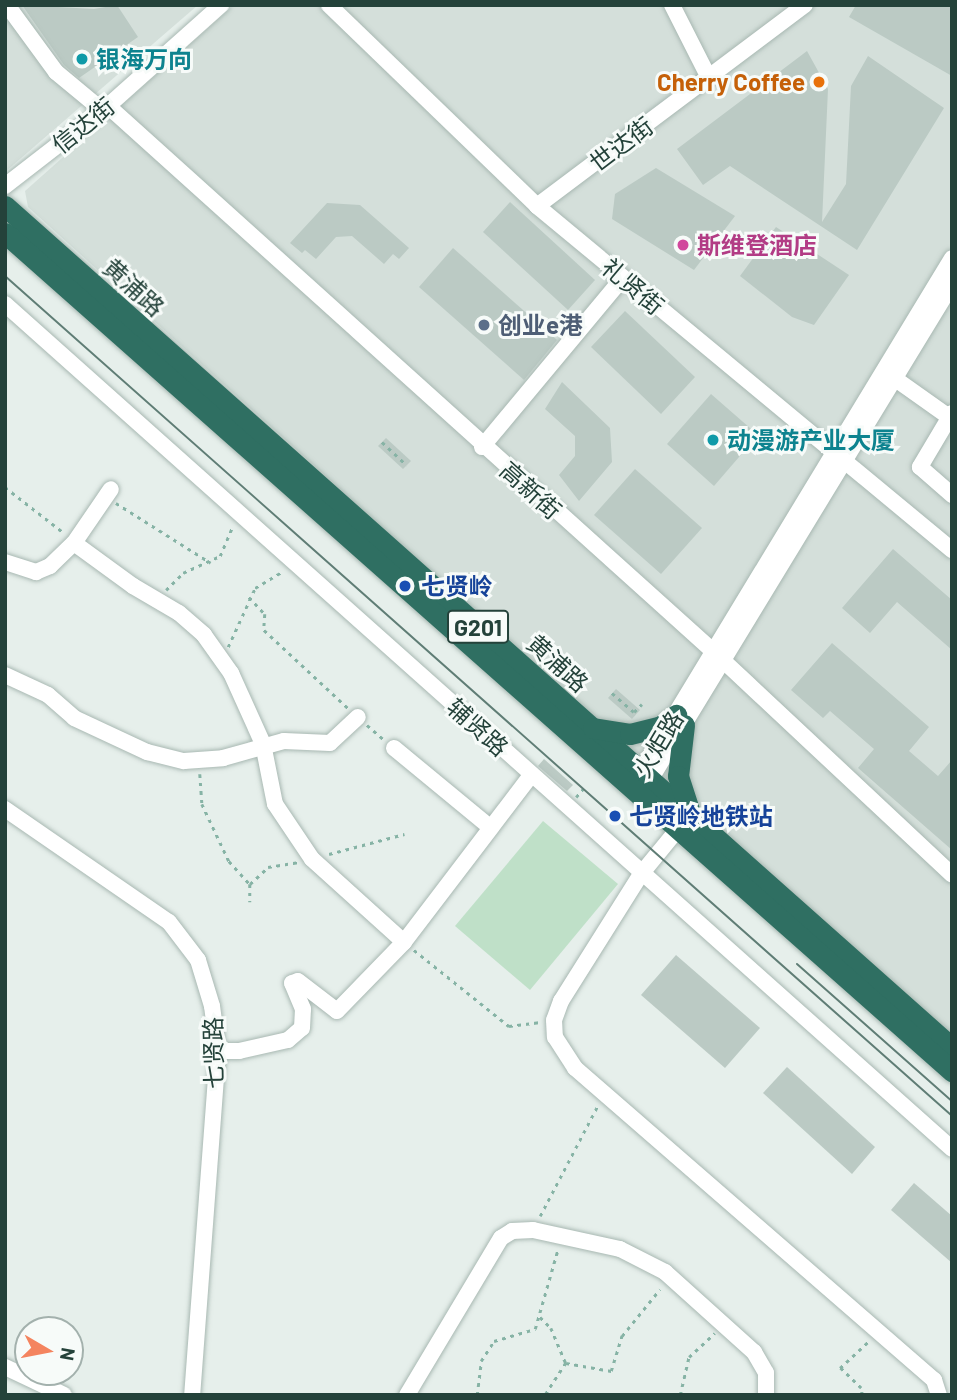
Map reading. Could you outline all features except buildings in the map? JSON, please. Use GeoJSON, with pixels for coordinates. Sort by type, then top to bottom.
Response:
{"type":"FeatureCollection","features":[{"type":"Feature","properties":{"kind":"highway","name":"黄浦路"},"geometry":{"type":"LineString","coordinates":[[5,206],[590,726],[686,824],[952,1071]]}},
{"type":"Feature","properties":{"kind":"highway","name":"黄浦路"},"geometry":{"type":"LineString","coordinates":[[5,233],[641,780]]}},
{"type":"Feature","properties":{"kind":"highway"},"geometry":{"type":"LineString","coordinates":[[590,726],[630,734],[680,720],[678,776],[686,824]]}},
{"type":"Feature","properties":{"kind":"highway","name":"黄浦路"},"geometry":{"type":"LineString","coordinates":[[686,824],[952,1048]]}},
{"type":"Feature","properties":{"kind":"street","name":"高新街"},"geometry":{"type":"LineString","coordinates":[[7,5],[56,72],[105,108],[718,656],[952,875]]}},
{"type":"Feature","properties":{"kind":"street","name":"信达街"},"geometry":{"type":"LineString","coordinates":[[5,187],[105,108],[221,5]]}},
{"type":"Feature","properties":{"kind":"street","name":"礼贤街"},"geometry":{"type":"LineString","coordinates":[[328,5],[537,206],[838,459],[952,550]]}},
{"type":"Feature","properties":{"kind":"street"},"geometry":{"type":"LineString","coordinates":[[672,5],[709,78]]}},
{"type":"Feature","properties":{"kind":"street","name":"世达街"},"geometry":{"type":"LineString","coordinates":[[537,206],[804,5]]}},
{"type":"Feature","properties":{"kind":"street","name":"火炬路"},"geometry":{"type":"LineString","coordinates":[[641,780],[838,459],[952,258]]}},
{"type":"Feature","properties":{"kind":"street"},"geometry":{"type":"LineString","coordinates":[[482,447],[623,278]]}},
{"type":"Feature","properties":{"kind":"street","name":"火炬路"},"geometry":{"type":"LineString","coordinates":[[838,459],[894,378],[952,284]]}},
{"type":"Feature","properties":{"kind":"street","name":"辅贤路"},"geometry":{"type":"LineString","coordinates":[[5,304],[952,1149]]}},
{"type":"Feature","properties":{"kind":"street"},"geometry":{"type":"LineString","coordinates":[[894,378],[951,415],[920,467],[952,495]]}},
{"type":"Feature","properties":{"kind":"street"},"geometry":{"type":"LineString","coordinates":[[5,562],[36,572],[50,566],[74,542],[108,493]]}},
{"type":"Feature","properties":{"kind":"street"},"geometry":{"type":"LineString","coordinates":[[74,542],[204,635],[220,658],[263,744],[275,804],[312,859],[404,942]]}},
{"type":"Feature","properties":{"kind":"street"},"geometry":{"type":"LineString","coordinates":[[5,674],[48,695],[74,718],[148,752],[184,761],[223,758],[263,744],[330,743],[358,717]]}},
{"type":"Feature","properties":{"kind":"street"},"geometry":{"type":"LineString","coordinates":[[394,748],[490,827]]}},
{"type":"Feature","properties":{"kind":"street"},"geometry":{"type":"LineString","coordinates":[[218,1051],[239,1051],[288,1040],[302,1028],[303,1009],[292,983],[298,981],[337,1012],[404,942],[531,775]]}},
{"type":"Feature","properties":{"kind":"street","name":"七贤路"},"geometry":{"type":"LineString","coordinates":[[7,814],[169,922],[198,960],[212,1006],[218,1051],[192,1395]]}},
{"type":"Feature","properties":{"kind":"street"},"geometry":{"type":"LineString","coordinates":[[686,824],[641,874],[561,1001],[554,1020],[555,1037],[575,1068],[934,1380],[939,1395]]}},
{"type":"Feature","properties":{"kind":"street"},"geometry":{"type":"LineString","coordinates":[[407,1395],[501,1238],[512,1231],[533,1230],[620,1249],[670,1277],[754,1353],[766,1373],[766,1395]]}},
{"type":"Feature","properties":{"kind":"street"},"geometry":{"type":"LineString","coordinates":[[5,1367],[64,1395]]}},
{"type":"Feature","properties":{"kind":"path"},"geometry":{"type":"LineString","coordinates":[[382,442],[407,465]]}},
{"type":"Feature","properties":{"kind":"path"},"geometry":{"type":"LineString","coordinates":[[5,487],[74,542]]}},
{"type":"Feature","properties":{"kind":"path"},"geometry":{"type":"LineString","coordinates":[[108,493],[211,563]]}},
{"type":"Feature","properties":{"kind":"path"},"geometry":{"type":"LineString","coordinates":[[156,599],[183,573],[211,563],[220,556],[239,513]]}},
{"type":"Feature","properties":{"kind":"path"},"geometry":{"type":"LineString","coordinates":[[220,658],[233,640],[255,588],[295,564]]}},
{"type":"Feature","properties":{"kind":"path"},"geometry":{"type":"LineString","coordinates":[[249,597],[265,614],[264,630],[394,748]]}},
{"type":"Feature","properties":{"kind":"path"},"geometry":{"type":"LineString","coordinates":[[612,693],[634,712],[642,704]]}},
{"type":"Feature","properties":{"kind":"path"},"geometry":{"type":"LineString","coordinates":[[198,760],[202,804],[229,861],[250,884],[250,902]]}},
{"type":"Feature","properties":{"kind":"path"},"geometry":{"type":"LineString","coordinates":[[404,942],[509,1026],[554,1020]]}},
{"type":"Feature","properties":{"kind":"path"},"geometry":{"type":"LineString","coordinates":[[533,1230],[561,1168],[606,1093]]}},
{"type":"Feature","properties":{"kind":"path"},"geometry":{"type":"LineString","coordinates":[[477,1395],[481,1361],[494,1341],[535,1329],[560,1236]]}},
{"type":"Feature","properties":{"kind":"path"},"geometry":{"type":"LineString","coordinates":[[566,1363],[611,1371],[622,1336],[670,1277]]}},
{"type":"Feature","properties":{"kind":"path"},"geometry":{"type":"LineString","coordinates":[[540,1317],[551,1328],[566,1363]]}},
{"type":"Feature","properties":{"kind":"path"},"geometry":{"type":"LineString","coordinates":[[680,1395],[689,1357],[722,1326]]}},
{"type":"Feature","properties":{"kind":"path"},"geometry":{"type":"LineString","coordinates":[[862,1395],[861,1388],[840,1368],[880,1332]]}},
{"type":"Feature","properties":{"kind":"path"},"geometry":{"type":"LineString","coordinates":[[545,1395],[566,1363]]}},
{"type":"Feature","properties":{"kind":"shaded area"},"geometry":{"type":"Polygon","coordinates":[[[5,5],[198,5],[5,172],[5,5]]]}},
{"type":"Feature","properties":{"kind":"shaded area"},"geometry":{"type":"Polygon","coordinates":[[[234,5],[952,5],[952,1035],[622,744],[28,207],[25,191],[234,5]]]}},
{"type":"Feature","properties":{"kind":"green space"},"geometry":{"type":"Polygon","coordinates":[[[543,821],[618,884],[530,990],[455,926],[543,821]]]}},
{"type":"Feature","properties":{"kind":"tram line"},"geometry":{"type":"LineString","coordinates":[[5,276],[952,1116]]}},
{"type":"Feature","properties":{"kind":"tram line"},"geometry":{"type":"LineString","coordinates":[[797,964],[952,1101]]}},
{"type":"Feature","properties":{"kind":"place","name":"银海万向"},"geometry":{"type":"Point","coordinates":[82,59]}},
{"type":"Feature","properties":{"kind":"place","name":"Cherry Coffee"},"geometry":{"type":"Point","coordinates":[819,82]}},
{"type":"Feature","properties":{"kind":"place","name":"斯维登酒店"},"geometry":{"type":"Point","coordinates":[683,245]}},
{"type":"Feature","properties":{"kind":"place","name":"创业e港"},"geometry":{"type":"Point","coordinates":[484,325]}},
{"type":"Feature","properties":{"kind":"place","name":"动漫游产业大厦"},"geometry":{"type":"Point","coordinates":[713,440]}},
{"type":"Feature","properties":{"kind":"place","name":"七贤岭"},"geometry":{"type":"Point","coordinates":[405,586]}},
{"type":"Feature","properties":{"kind":"place","name":"七贤岭地铁站"},"geometry":{"type":"Point","coordinates":[615,816]}}]}
